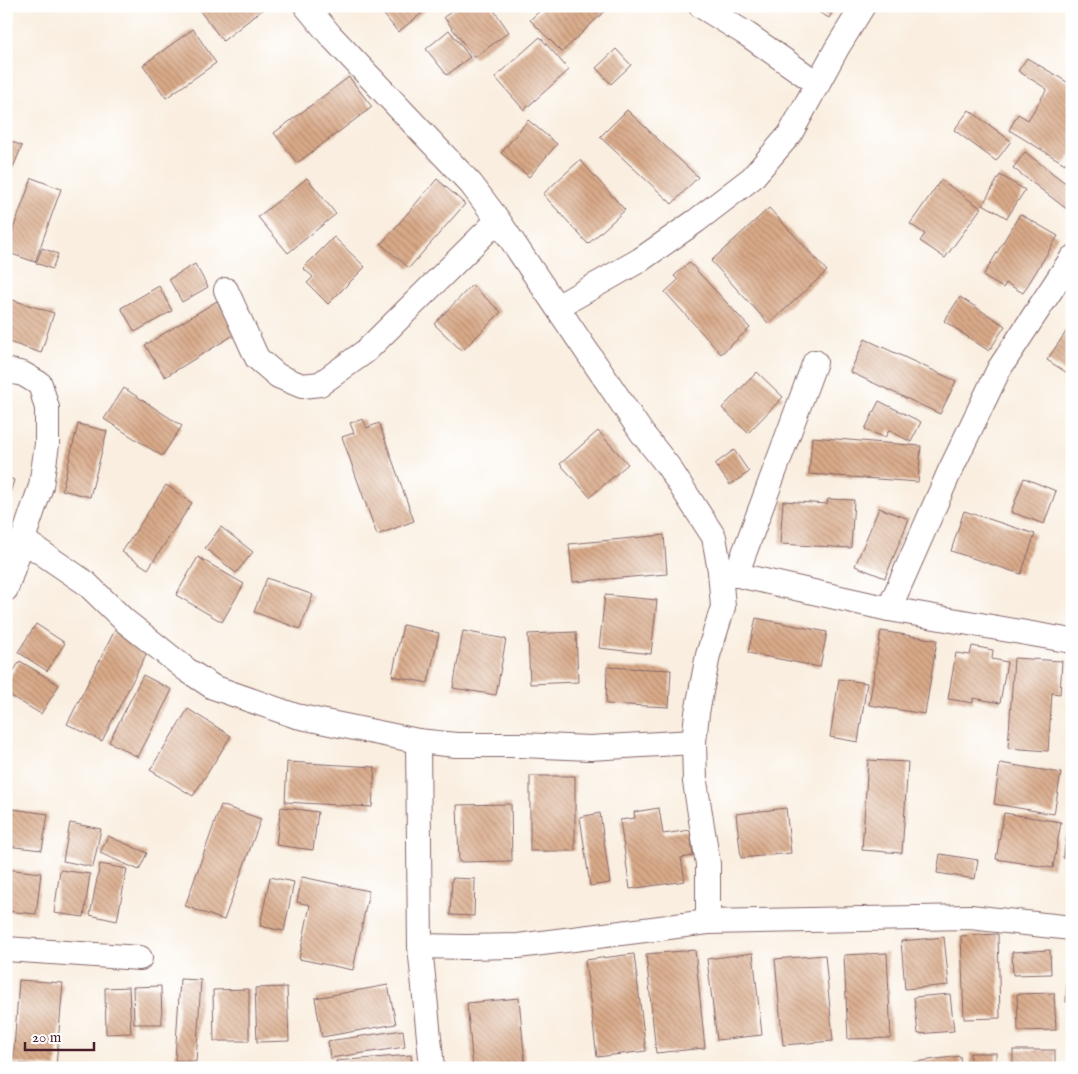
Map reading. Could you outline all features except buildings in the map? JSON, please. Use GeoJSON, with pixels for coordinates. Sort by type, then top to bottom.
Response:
{"type":"FeatureCollection","features":[{"type":"Feature","properties":{"kind":"street"},"geometry":{"type":"LineString","coordinates":[[306,6],[338,43],[471,184],[498,220],[642,433],[668,466],[714,537],[728,573]]}},
{"type":"Feature","properties":{"kind":"street"},"geometry":{"type":"LineString","coordinates":[[701,6],[748,35],[818,84]]}},
{"type":"Feature","properties":{"kind":"street"},"geometry":{"type":"LineString","coordinates":[[557,307],[640,260],[696,221],[752,178],[790,134],[863,6]]}},
{"type":"Feature","properties":{"kind":"street"},"geometry":{"type":"LineString","coordinates":[[226,290],[257,358],[278,376],[302,386],[320,384],[366,352],[498,220]]}},
{"type":"Feature","properties":{"kind":"street"},"geometry":{"type":"LineString","coordinates":[[888,609],[949,473],[999,369],[1072,258]]}},
{"type":"Feature","properties":{"kind":"street"},"geometry":{"type":"LineString","coordinates":[[708,922],[708,864],[695,782],[694,742],[697,713],[708,656],[723,607],[728,573],[815,362]]}},
{"type":"Feature","properties":{"kind":"street"},"geometry":{"type":"LineString","coordinates":[[6,370],[23,374],[40,384],[47,408],[47,444],[41,486],[6,589]]}},
{"type":"Feature","properties":{"kind":"street"},"geometry":{"type":"LineString","coordinates":[[23,540],[86,583],[125,622],[186,670],[213,687],[296,716],[418,741],[456,745],[590,748],[694,742]]}},
{"type":"Feature","properties":{"kind":"street"},"geometry":{"type":"LineString","coordinates":[[728,573],[888,609],[1072,641]]}},
{"type":"Feature","properties":{"kind":"street"},"geometry":{"type":"LineString","coordinates":[[418,741],[420,946],[432,1068]]}},
{"type":"Feature","properties":{"kind":"street"},"geometry":{"type":"LineString","coordinates":[[420,946],[518,946],[708,922],[970,916],[1072,928]]}},
{"type":"Feature","properties":{"kind":"street"},"geometry":{"type":"LineString","coordinates":[[6,949],[140,958]]}}]}
